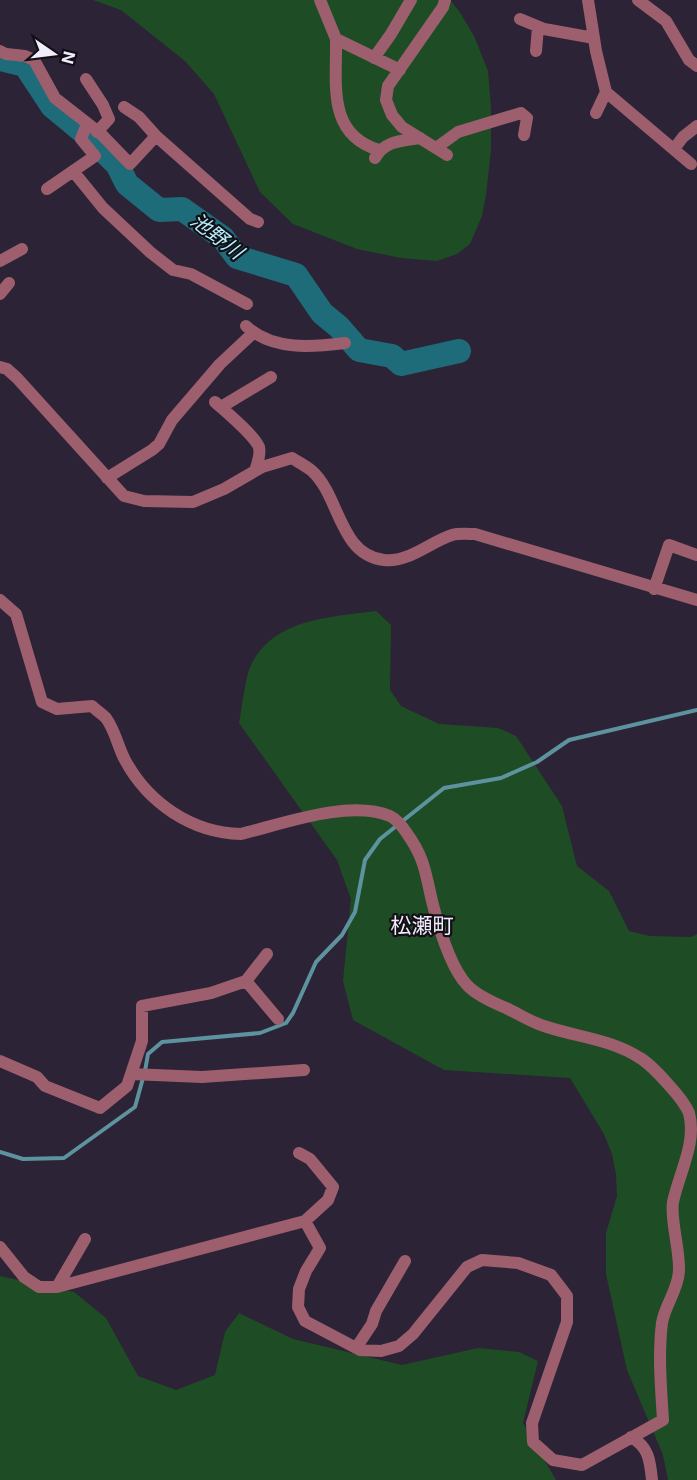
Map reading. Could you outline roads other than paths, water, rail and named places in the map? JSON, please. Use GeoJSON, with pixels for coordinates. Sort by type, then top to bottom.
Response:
{"type":"FeatureCollection","features":[{"type":"Feature","properties":{"kind":"street"},"geometry":{"type":"LineString","coordinates":[[320,0],[336,39],[338,108],[343,124],[357,140],[377,154],[397,140],[420,138]]}},
{"type":"Feature","properties":{"kind":"street"},"geometry":{"type":"LineString","coordinates":[[374,58],[411,0]]}},
{"type":"Feature","properties":{"kind":"street"},"geometry":{"type":"LineString","coordinates":[[445,0],[443,7],[388,86],[386,100],[392,115],[402,127],[447,155]]}},
{"type":"Feature","properties":{"kind":"street"},"geometry":{"type":"LineString","coordinates":[[588,0],[606,92],[691,164]]}},
{"type":"Feature","properties":{"kind":"street"},"geometry":{"type":"LineString","coordinates":[[638,0],[666,21],[689,60],[697,65]]}},
{"type":"Feature","properties":{"kind":"street"},"geometry":{"type":"LineString","coordinates":[[520,19],[538,27],[594,38]]}},
{"type":"Feature","properties":{"kind":"street"},"geometry":{"type":"LineString","coordinates":[[536,51],[538,27]]}},
{"type":"Feature","properties":{"kind":"street"},"geometry":{"type":"LineString","coordinates":[[336,39],[400,70]]}},
{"type":"Feature","properties":{"kind":"street"},"geometry":{"type":"LineString","coordinates":[[0,51],[34,60],[55,98],[92,128],[130,164],[156,136]]}},
{"type":"Feature","properties":{"kind":"street"},"geometry":{"type":"LineString","coordinates":[[47,189],[95,156],[81,139],[92,128],[109,119],[86,79]]}},
{"type":"Feature","properties":{"kind":"street"},"geometry":{"type":"LineString","coordinates":[[596,113],[606,92]]}},
{"type":"Feature","properties":{"kind":"street"},"geometry":{"type":"LineString","coordinates":[[124,107],[139,117],[156,136],[250,219],[258,222]]}},
{"type":"Feature","properties":{"kind":"street"},"geometry":{"type":"LineString","coordinates":[[436,148],[458,132],[521,113],[527,118],[524,135]]}},
{"type":"Feature","properties":{"kind":"street"},"geometry":{"type":"LineString","coordinates":[[674,149],[683,136],[697,126]]}},
{"type":"Feature","properties":{"kind":"street"},"geometry":{"type":"LineString","coordinates":[[73,171],[103,208],[173,270],[191,274],[247,304]]}},
{"type":"Feature","properties":{"kind":"street"},"geometry":{"type":"LineString","coordinates":[[0,261],[22,249]]}},
{"type":"Feature","properties":{"kind":"street"},"geometry":{"type":"LineString","coordinates":[[107,478],[159,444],[172,420],[250,330],[269,341],[308,348],[345,343]]}},
{"type":"Feature","properties":{"kind":"street"},"geometry":{"type":"LineString","coordinates":[[0,367],[7,369],[17,378],[124,496],[144,501],[193,502],[224,489],[262,467],[292,458],[312,471],[354,545],[367,556],[385,560],[400,559],[454,534],[475,534],[697,600]]}},
{"type":"Feature","properties":{"kind":"street"},"geometry":{"type":"LineString","coordinates":[[255,471],[259,447],[218,404],[271,376]]}},
{"type":"Feature","properties":{"kind":"street"},"geometry":{"type":"LineString","coordinates":[[654,589],[669,546],[697,555]]}},
{"type":"Feature","properties":{"kind":"street"},"geometry":{"type":"LineString","coordinates":[[0,600],[16,614],[42,702],[57,709],[92,706],[106,718],[126,762],[142,786],[169,811],[200,826],[224,834],[241,834],[340,810],[360,810],[390,817],[402,825],[424,862],[433,906],[453,963],[467,986],[493,1002],[543,1026],[615,1045],[640,1058],[655,1070],[682,1101],[689,1113],[692,1131],[689,1152],[673,1205],[680,1258],[675,1293],[662,1321],[659,1370],[663,1420],[582,1466],[553,1460],[533,1442],[532,1423],[567,1322],[567,1296],[551,1275],[518,1263],[482,1260],[467,1267],[413,1334],[399,1346],[381,1351],[356,1348],[305,1321],[297,1306],[299,1289],[320,1248],[305,1221]]}},
{"type":"Feature","properties":{"kind":"street"},"geometry":{"type":"LineString","coordinates":[[0,1060],[37,1077],[45,1086],[100,1108],[127,1086],[142,1041],[142,1006],[211,993],[246,981],[267,954]]}},
{"type":"Feature","properties":{"kind":"street"},"geometry":{"type":"LineString","coordinates":[[246,981],[272,1009],[278,1019]]}},
{"type":"Feature","properties":{"kind":"street"},"geometry":{"type":"LineString","coordinates":[[131,1074],[202,1077],[304,1070]]}},
{"type":"Feature","properties":{"kind":"street"},"geometry":{"type":"LineString","coordinates":[[0,1247],[24,1276],[39,1287],[57,1287],[305,1221],[328,1200],[333,1188],[310,1159],[299,1154]]}},
{"type":"Feature","properties":{"kind":"street"},"geometry":{"type":"LineString","coordinates":[[57,1287],[85,1239]]}},
{"type":"Feature","properties":{"kind":"street"},"geometry":{"type":"LineString","coordinates":[[356,1348],[372,1324],[376,1311],[405,1261]]}},
{"type":"Feature","properties":{"kind":"street"},"geometry":{"type":"LineString","coordinates":[[631,1437],[641,1443],[650,1460],[652,1480]]}},
{"type":"Feature","properties":{"kind":"waterway","name":"池野川"},"geometry":{"type":"LineString","coordinates":[[0,59],[25,65],[52,106],[117,164],[127,184],[159,210],[182,209],[223,238],[237,257],[296,275],[322,313],[339,327],[359,350],[392,356],[401,364],[459,351]]}},
{"type":"Feature","properties":{"kind":"waterway"},"geometry":{"type":"LineString","coordinates":[[145,1071],[148,1054],[162,1042],[260,1033],[286,1023],[293,1013],[316,962],[342,935],[355,912],[365,860],[380,839],[444,788],[501,778],[537,762],[569,740],[697,710]]}},
{"type":"Feature","properties":{"kind":"waterway"},"geometry":{"type":"LineString","coordinates":[[0,1152],[23,1159],[64,1158],[135,1107],[143,1078]]}},
{"type":"Feature","properties":{"kind":"district","name":"松瀬町"},"geometry":{"type":"Point","coordinates":[422,926]}}]}
